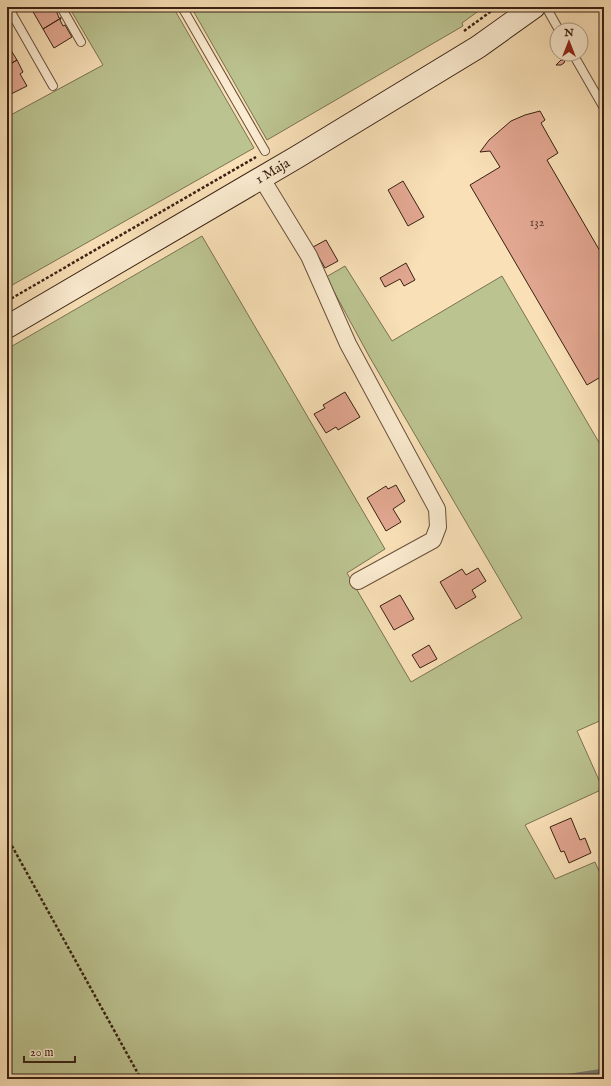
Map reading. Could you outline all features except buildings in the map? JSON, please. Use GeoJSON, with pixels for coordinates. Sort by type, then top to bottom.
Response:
{"type":"FeatureCollection","features":[{"type":"Feature","properties":{"kind":"main road","name":"1 Maja"},"geometry":{"type":"LineString","coordinates":[[7,327],[262,179],[478,47],[534,7]]}},
{"type":"Feature","properties":{"kind":"street"},"geometry":{"type":"LineString","coordinates":[[262,179],[308,256],[348,344],[437,509],[438,527],[433,540],[358,581]]}},
{"type":"Feature","properties":{"kind":"lane"},"geometry":{"type":"LineString","coordinates":[[8,7],[53,86]]}},
{"type":"Feature","properties":{"kind":"lane"},"geometry":{"type":"LineString","coordinates":[[61,7],[82,42]]}},
{"type":"Feature","properties":{"kind":"lane"},"geometry":{"type":"LineString","coordinates":[[182,7],[265,152]]}},
{"type":"Feature","properties":{"kind":"lane"},"geometry":{"type":"LineString","coordinates":[[546,7],[554,22]]}},
{"type":"Feature","properties":{"kind":"lane"},"geometry":{"type":"LineString","coordinates":[[578,62],[604,108]]}},
{"type":"Feature","properties":{"kind":"path"},"geometry":{"type":"LineString","coordinates":[[7,837],[141,1079]]}},
{"type":"Feature","properties":{"kind":"green space"},"geometry":{"type":"Polygon","coordinates":[[[69,7],[173,7],[254,148],[7,288],[7,117],[103,65],[69,7]]]}},
{"type":"Feature","properties":{"kind":"green space"},"geometry":{"type":"Polygon","coordinates":[[[191,7],[484,7],[462,23],[463,26],[267,140],[191,7]]]}},
{"type":"Feature","properties":{"kind":"green space"},"geometry":{"type":"Polygon","coordinates":[[[202,236],[385,549],[347,573],[411,682],[522,618],[369,356],[326,277],[345,266],[392,341],[502,276],[604,451],[604,719],[577,731],[603,789],[525,825],[555,879],[595,862],[604,882],[604,1076],[578,1079],[7,1079],[7,349],[202,236]]]}},
{"type":"Feature","properties":{"kind":"waterway"},"geometry":{"type":"LineString","coordinates":[[551,1079],[604,1071]]}}]}
